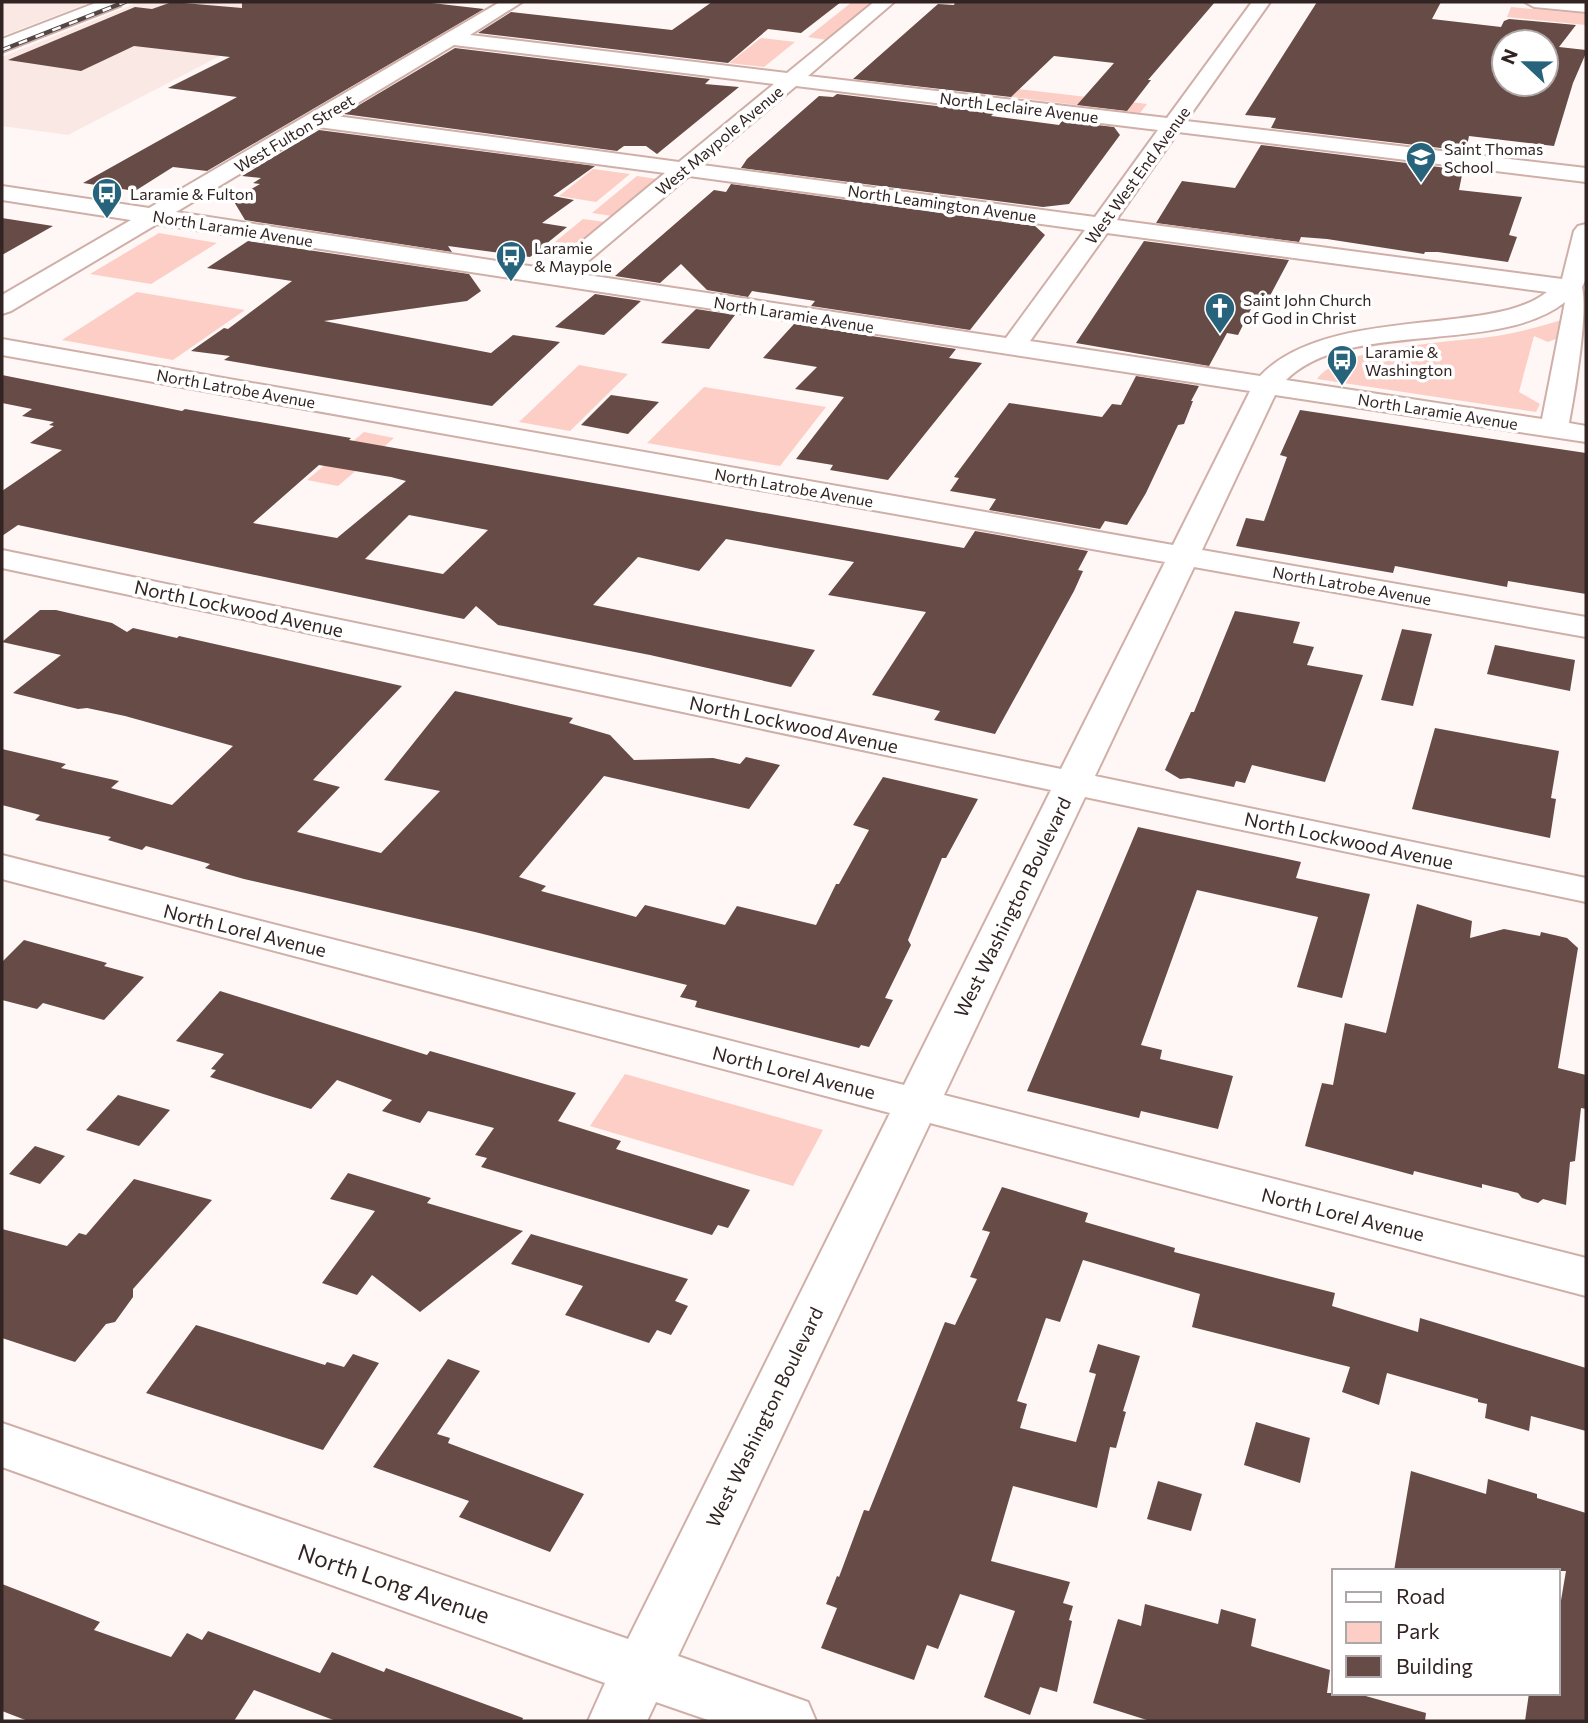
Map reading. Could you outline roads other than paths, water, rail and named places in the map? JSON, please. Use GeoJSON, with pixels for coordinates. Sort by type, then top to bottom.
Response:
{"type":"FeatureCollection","features":[{"type":"Feature","properties":{"kind":"street"},"geometry":{"type":"LineString","coordinates":[[2,46],[114,2]]}},
{"type":"Feature","properties":{"kind":"street","name":"West Fulton Street"},"geometry":{"type":"LineString","coordinates":[[2,306],[513,2]]}},
{"type":"Feature","properties":{"kind":"street","name":"West Maypole Avenue"},"geometry":{"type":"LineString","coordinates":[[554,277],[885,2]]}},
{"type":"Feature","properties":{"kind":"street","name":"West West End Avenue"},"geometry":{"type":"LineString","coordinates":[[1013,347],[1261,2]]}},
{"type":"Feature","properties":{"kind":"street"},"geometry":{"type":"LineString","coordinates":[[1534,2],[1586,7]]}},
{"type":"Feature","properties":{"kind":"street","name":"North Leclaire Avenue"},"geometry":{"type":"LineString","coordinates":[[452,38],[1586,175]]}},
{"type":"Feature","properties":{"kind":"street","name":"North Leamington Avenue"},"geometry":{"type":"LineString","coordinates":[[316,120],[1569,287]]}},
{"type":"Feature","properties":{"kind":"street","name":"North Laramie Avenue"},"geometry":{"type":"LineString","coordinates":[[2,193],[1586,434]]}},
{"type":"Feature","properties":{"kind":"street"},"geometry":{"type":"LineString","coordinates":[[1554,429],[1579,304],[1569,287],[1575,275],[1586,231]]}},
{"type":"Feature","properties":{"kind":"street","name":"West Washington Boulevard"},"geometry":{"type":"LineString","coordinates":[[617,1721],[1266,386],[1284,367],[1324,349],[1351,341],[1523,314],[1542,306],[1569,287]]}},
{"type":"Feature","properties":{"kind":"street","name":"North Latrobe Avenue"},"geometry":{"type":"LineString","coordinates":[[2,347],[1586,627]]}},
{"type":"Feature","properties":{"kind":"street","name":"North Lockwood Avenue"},"geometry":{"type":"LineString","coordinates":[[2,559],[1586,890]]}},
{"type":"Feature","properties":{"kind":"street","name":"North Lorel Avenue"},"geometry":{"type":"LineString","coordinates":[[5,872],[1586,1277]]}},
{"type":"Feature","properties":{"kind":"street","name":"North Long Avenue"},"geometry":{"type":"LineString","coordinates":[[2,1445],[787,1721]]}},
{"type":"Feature","properties":{"kind":"railway"},"geometry":{"type":"LineString","coordinates":[[2,50],[125,2]]}},
{"type":"Feature","properties":{"kind":"place","name":"Saint Thomas School"},"geometry":{"type":"Point","coordinates":[1421,184]}},
{"type":"Feature","properties":{"kind":"place","name":"Laramie & Fulton"},"geometry":{"type":"Point","coordinates":[107,220]}},
{"type":"Feature","properties":{"kind":"place","name":"Laramie & Maypole"},"geometry":{"type":"Point","coordinates":[511,283]}},
{"type":"Feature","properties":{"kind":"place","name":"Saint John Church of God in Christ"},"geometry":{"type":"Point","coordinates":[1220,335]}},
{"type":"Feature","properties":{"kind":"place","name":"Laramie & Washington"},"geometry":{"type":"Point","coordinates":[1342,387]}}]}
